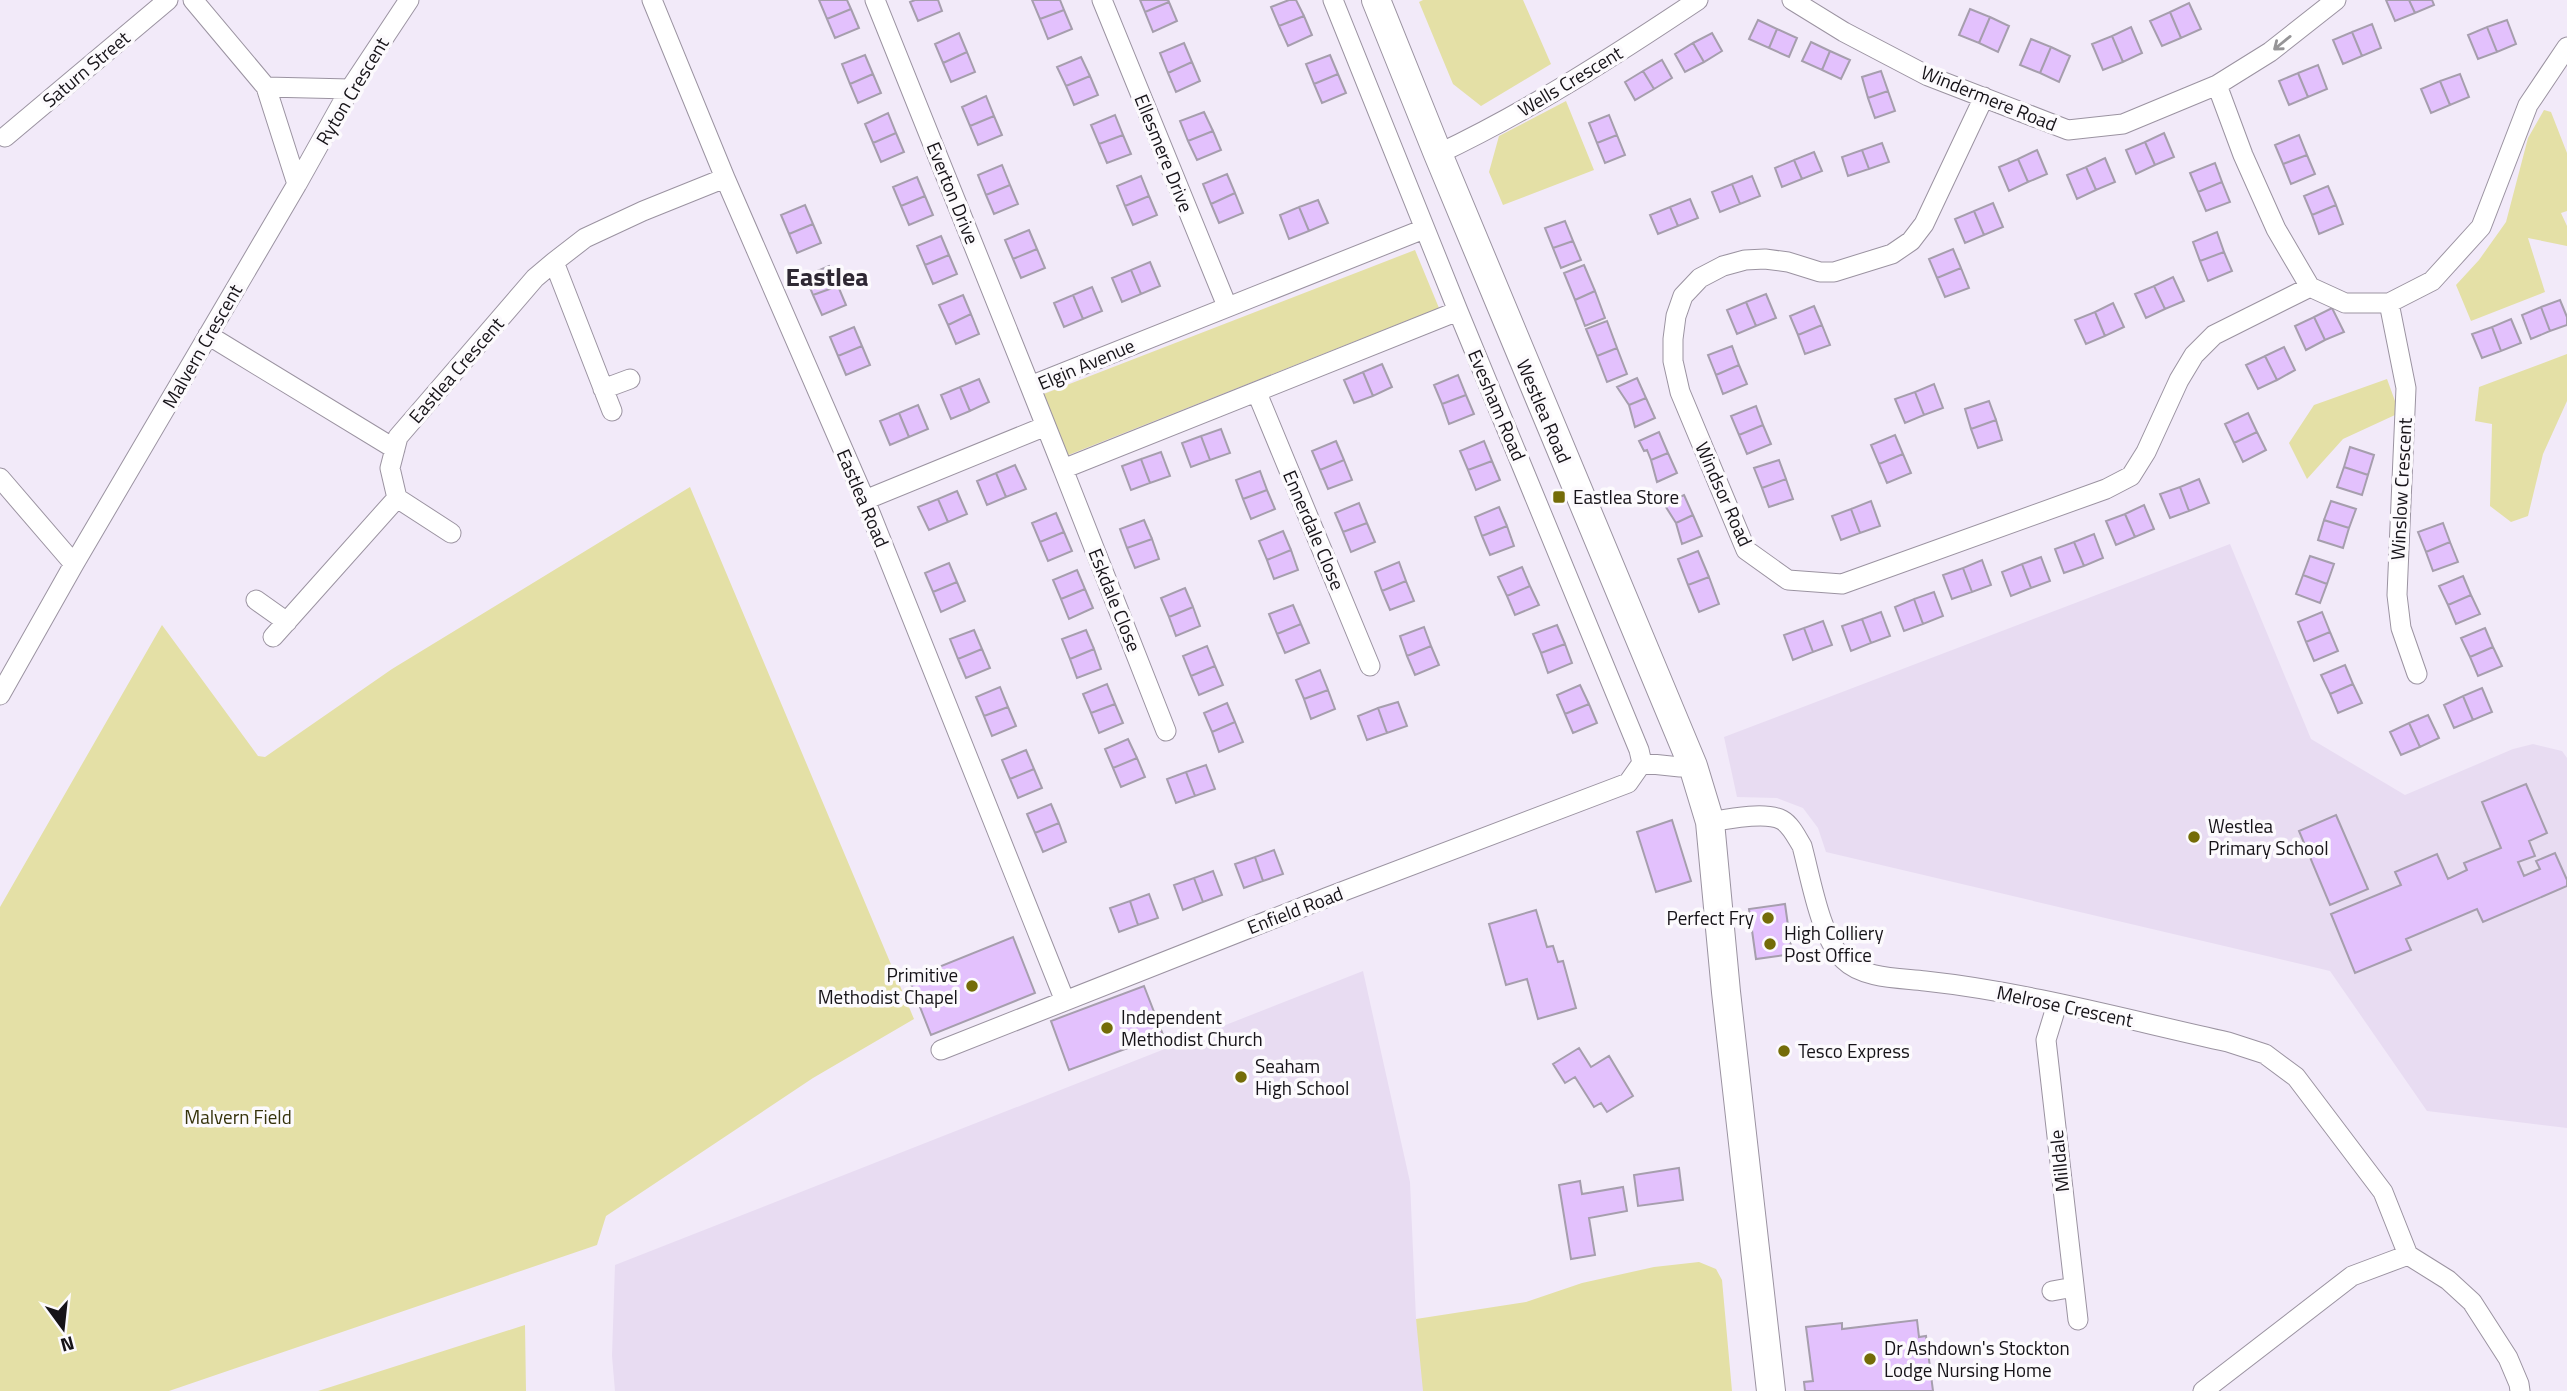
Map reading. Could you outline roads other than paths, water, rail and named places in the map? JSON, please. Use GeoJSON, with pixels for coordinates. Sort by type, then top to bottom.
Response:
{"type":"FeatureCollection","features":[{"type":"Feature","properties":{"kind":"main road","name":"Westlea Road"},"geometry":{"type":"LineString","coordinates":[[1376,0],[1693,766],[1710,822],[1724,980],[1771,1391]]}},
{"type":"Feature","properties":{"kind":"street","name":"Saturn Street"},"geometry":{"type":"LineString","coordinates":[[5,137],[167,0]]}},
{"type":"Feature","properties":{"kind":"street"},"geometry":{"type":"LineString","coordinates":[[193,0],[266,87],[297,184]]}},
{"type":"Feature","properties":{"kind":"street","name":"Ryton Crescent"},"geometry":{"type":"LineString","coordinates":[[297,184],[351,89],[409,0]]}},
{"type":"Feature","properties":{"kind":"street","name":"Eastlea Road"},"geometry":{"type":"LineString","coordinates":[[652,0],[725,178],[865,500],[1065,1001]]}},
{"type":"Feature","properties":{"kind":"street","name":"Everton Drive"},"geometry":{"type":"LineString","coordinates":[[876,0],[1030,386]]}},
{"type":"Feature","properties":{"kind":"street","name":"Ellesmere Drive"},"geometry":{"type":"LineString","coordinates":[[1101,0],[1227,306]]}},
{"type":"Feature","properties":{"kind":"street","name":"Evesham Road"},"geometry":{"type":"LineString","coordinates":[[1333,0],[1424,229],[1634,737],[1642,763]]}},
{"type":"Feature","properties":{"kind":"street","name":"Wells Crescent"},"geometry":{"type":"LineString","coordinates":[[1438,154],[1503,122],[1610,58],[1698,0]]}},
{"type":"Feature","properties":{"kind":"street","name":"Windermere Road"},"geometry":{"type":"LineString","coordinates":[[1792,0],[1844,32],[1928,76],[2068,130],[2123,124],[2217,85],[2270,52],[2336,0]]}},
{"type":"Feature","properties":{"kind":"street"},"geometry":{"type":"LineString","coordinates":[[2217,85],[2243,155],[2276,229],[2310,287],[2345,303],[2389,303],[2432,281],[2481,227],[2528,105],[2567,47]]}},
{"type":"Feature","properties":{"kind":"street"},"geometry":{"type":"LineString","coordinates":[[266,87],[351,89]]}},
{"type":"Feature","properties":{"kind":"street","name":"Windsor Road"},"geometry":{"type":"LineString","coordinates":[[1984,97],[1924,224],[1911,241],[1892,254],[1834,272],[1819,272],[1776,260],[1745,260],[1723,265],[1699,278],[1683,296],[1676,316],[1673,339],[1673,361],[1680,392],[1746,550],[1788,580],[1842,584],[2106,489],[2130,476],[2146,452],[2179,380],[2194,355],[2214,334],[2310,287]]}},
{"type":"Feature","properties":{"kind":"street","name":"Eastlea Crescent"},"geometry":{"type":"LineString","coordinates":[[397,498],[390,468],[398,437],[535,278],[585,238],[725,178]]}},
{"type":"Feature","properties":{"kind":"street","name":"Malvern Crescent"},"geometry":{"type":"LineString","coordinates":[[0,695],[297,184]]}},
{"type":"Feature","properties":{"kind":"street","name":"Elgin Avenue"},"geometry":{"type":"LineString","coordinates":[[1063,469],[1030,386],[1424,229]]}},
{"type":"Feature","properties":{"kind":"street"},"geometry":{"type":"LineString","coordinates":[[554,262],[612,411]]}},
{"type":"Feature","properties":{"kind":"street","name":"Winslow Crescent"},"geometry":{"type":"LineString","coordinates":[[2389,303],[2406,388],[2397,595],[2401,628],[2417,674]]}},
{"type":"Feature","properties":{"kind":"street"},"geometry":{"type":"LineString","coordinates":[[1063,469],[1458,311]]}},
{"type":"Feature","properties":{"kind":"street"},"geometry":{"type":"LineString","coordinates":[[208,335],[395,449]]}},
{"type":"Feature","properties":{"kind":"street"},"geometry":{"type":"LineString","coordinates":[[603,388],[629,379]]}},
{"type":"Feature","properties":{"kind":"street","name":"Ennerdale Close"},"geometry":{"type":"LineString","coordinates":[[1257,393],[1370,666]]}},
{"type":"Feature","properties":{"kind":"street"},"geometry":{"type":"LineString","coordinates":[[865,500],[1046,426]]}},
{"type":"Feature","properties":{"kind":"street","name":"Eskdale Close"},"geometry":{"type":"LineString","coordinates":[[1063,469],[1166,731]]}},
{"type":"Feature","properties":{"kind":"street"},"geometry":{"type":"LineString","coordinates":[[0,478],[74,564]]}},
{"type":"Feature","properties":{"kind":"street"},"geometry":{"type":"LineString","coordinates":[[273,637],[397,498],[451,534]]}},
{"type":"Feature","properties":{"kind":"street"},"geometry":{"type":"LineString","coordinates":[[256,600],[287,622]]}},
{"type":"Feature","properties":{"kind":"street"},"geometry":{"type":"LineString","coordinates":[[1642,763],[1693,766]]}},
{"type":"Feature","properties":{"kind":"street","name":"Enfield Road"},"geometry":{"type":"LineString","coordinates":[[941,1050],[1628,783],[1642,763]]}},
{"type":"Feature","properties":{"kind":"street","name":"Melrose Crescent"},"geometry":{"type":"LineString","coordinates":[[1710,822],[1767,816],[1782,820],[1794,832],[1802,846],[1833,948],[1846,963],[1863,971],[1975,986],[2228,1042],[2265,1054],[2296,1077],[2383,1192],[2408,1255]]}},
{"type":"Feature","properties":{"kind":"street","name":"Milldale"},"geometry":{"type":"LineString","coordinates":[[2057,1004],[2046,1040],[2078,1320]]}},
{"type":"Feature","properties":{"kind":"street"},"geometry":{"type":"LineString","coordinates":[[2203,1391],[2352,1276],[2408,1255],[2448,1280],[2472,1302],[2508,1358],[2520,1391]]}},
{"type":"Feature","properties":{"kind":"street"},"geometry":{"type":"LineString","coordinates":[[2052,1291],[2074,1287]]}},
{"type":"Feature","properties":{"kind":"place","name":"Eastlea Store"},"geometry":{"type":"Point","coordinates":[1559,497]}},
{"type":"Feature","properties":{"kind":"place","name":"Westlea Primary School"},"geometry":{"type":"Point","coordinates":[2194,837]}},
{"type":"Feature","properties":{"kind":"place","name":"Perfect Fry"},"geometry":{"type":"Point","coordinates":[1768,918]}},
{"type":"Feature","properties":{"kind":"place","name":"High Colliery Post Office"},"geometry":{"type":"Point","coordinates":[1770,944]}},
{"type":"Feature","properties":{"kind":"place","name":"Primitive Methodist Chapel"},"geometry":{"type":"Point","coordinates":[972,986]}},
{"type":"Feature","properties":{"kind":"place","name":"Independent Methodist Church"},"geometry":{"type":"Point","coordinates":[1107,1028]}},
{"type":"Feature","properties":{"kind":"place","name":"Tesco Express"},"geometry":{"type":"Point","coordinates":[1784,1051]}},
{"type":"Feature","properties":{"kind":"place","name":"Seaham High School"},"geometry":{"type":"Point","coordinates":[1241,1077]}},
{"type":"Feature","properties":{"kind":"place","name":"Dr Ashdown's Stockton Lodge Nursing Home"},"geometry":{"type":"Point","coordinates":[1870,1359]}},
{"type":"Feature","properties":{"kind":"district","name":"Eastlea"},"geometry":{"type":"Point","coordinates":[827,277]}},
{"type":"Feature","properties":{"kind":"park label","name":"Malvern Field"},"geometry":{"type":"Point","coordinates":[238,1117]}}]}
